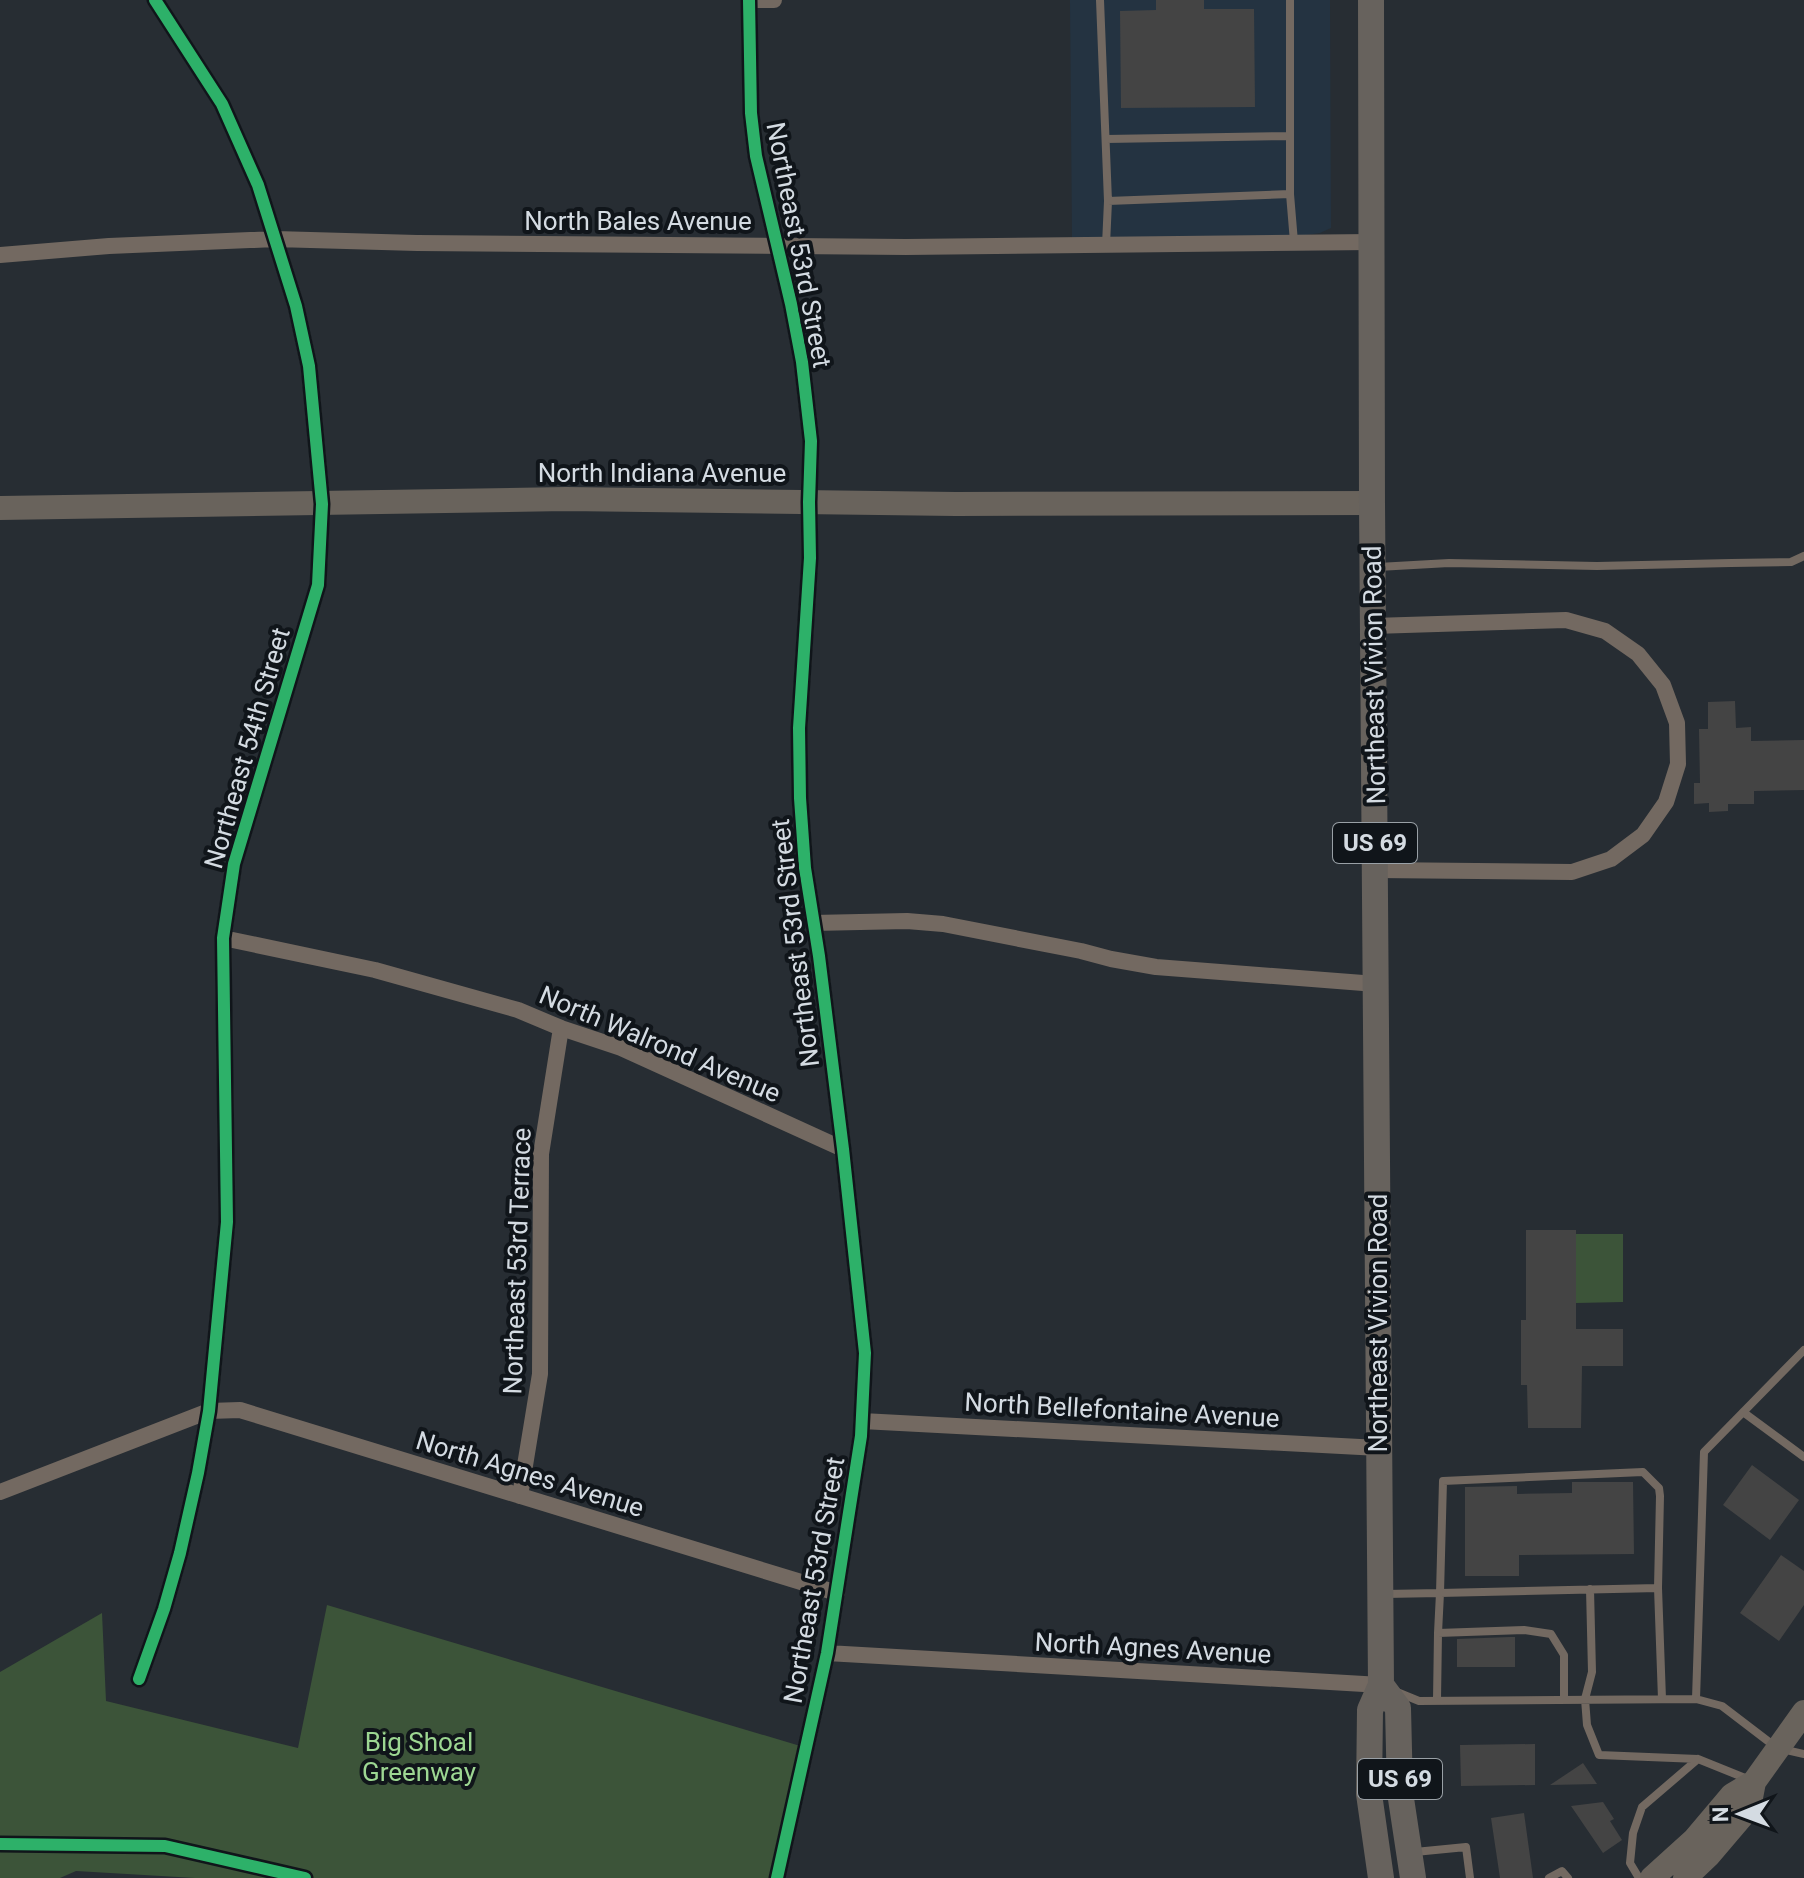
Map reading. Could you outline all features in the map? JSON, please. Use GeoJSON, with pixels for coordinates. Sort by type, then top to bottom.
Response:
{"type":"FeatureCollection","features":[{"type":"Feature","properties":{"kind":"main road","name":"Northeast Vivion Road"},"geometry":{"type":"LineString","coordinates":[[1371,0],[1381,1685],[1370,1710],[1369,1794],[1381,1878]]}},
{"type":"Feature","properties":{"kind":"main road","name":"Northeast Vivion Road"},"geometry":{"type":"LineString","coordinates":[[1381,1685],[1398,1708],[1400,1792],[1411,1865]]}},
{"type":"Feature","properties":{"kind":"street","name":"Northeast 54th Street"},"geometry":{"type":"LineString","coordinates":[[139,1679],[180,1553],[209,1411],[227,1222],[223,938],[234,864],[318,585],[322,504],[309,366],[296,306],[258,185],[222,104],[155,0]]}},
{"type":"Feature","properties":{"kind":"street"},"geometry":{"type":"LineString","coordinates":[[749,0],[774,0]]}},
{"type":"Feature","properties":{"kind":"street","name":"Northeast 53rd Street"},"geometry":{"type":"LineString","coordinates":[[749,0],[751,113],[756,156],[791,304],[802,362],[811,441],[810,558],[799,728],[800,798],[805,868],[843,1149],[865,1353],[862,1421],[827,1653],[777,1878]]}},
{"type":"Feature","properties":{"kind":"street","name":"North Bales Avenue"},"geometry":{"type":"LineString","coordinates":[[0,255],[109,246],[275,239],[777,246],[1372,242]]}},
{"type":"Feature","properties":{"kind":"street","name":"North Indiana Avenue"},"geometry":{"type":"LineString","coordinates":[[0,508],[566,499],[941,504],[1372,503]]}},
{"type":"Feature","properties":{"kind":"street"},"geometry":{"type":"LineString","coordinates":[[1373,626],[1566,620],[1605,631],[1638,654],[1663,685],[1677,723],[1678,764],[1666,802],[1643,835],[1611,859],[1572,872],[1376,870]]}},
{"type":"Feature","properties":{"kind":"street"},"geometry":{"type":"LineString","coordinates":[[813,923],[907,921],[943,924],[1156,967],[1376,984]]}},
{"type":"Feature","properties":{"kind":"street","name":"North Walrond Avenue"},"geometry":{"type":"LineString","coordinates":[[223,938],[375,970],[518,1010],[621,1048],[843,1149]]}},
{"type":"Feature","properties":{"kind":"street","name":"Northeast 53rd Terrace"},"geometry":{"type":"LineString","coordinates":[[520,1496],[540,1374],[541,1154],[561,1028]]}},
{"type":"Feature","properties":{"kind":"street","name":"North Agnes Avenue"},"geometry":{"type":"LineString","coordinates":[[209,1411],[240,1410],[837,1593]]}},
{"type":"Feature","properties":{"kind":"street"},"geometry":{"type":"LineString","coordinates":[[0,1492],[209,1411]]}},
{"type":"Feature","properties":{"kind":"street","name":"North Bellefontaine Avenue"},"geometry":{"type":"LineString","coordinates":[[862,1421],[1379,1448]]}},
{"type":"Feature","properties":{"kind":"street","name":"North Agnes Avenue"},"geometry":{"type":"LineString","coordinates":[[827,1653],[1381,1685]]}},
{"type":"Feature","properties":{"kind":"street"},"geometry":{"type":"LineString","coordinates":[[1685,1878],[1749,1808],[1754,1782],[1804,1712]]}},
{"type":"Feature","properties":{"kind":"street"},"geometry":{"type":"LineString","coordinates":[[1652,1878],[1694,1840],[1732,1795],[1754,1782]]}},
{"type":"Feature","properties":{"kind":"lane"},"geometry":{"type":"LineString","coordinates":[[1100,0],[1108,201],[1106,245]]}},
{"type":"Feature","properties":{"kind":"lane"},"geometry":{"type":"LineString","coordinates":[[1290,0],[1290,194],[1294,243]]}},
{"type":"Feature","properties":{"kind":"lane"},"geometry":{"type":"LineString","coordinates":[[1106,139],[1290,136]]}},
{"type":"Feature","properties":{"kind":"lane"},"geometry":{"type":"LineString","coordinates":[[1108,201],[1290,194]]}},
{"type":"Feature","properties":{"kind":"lane"},"geometry":{"type":"LineString","coordinates":[[1373,567],[1449,563],[1597,566],[1791,562],[1804,556]]}},
{"type":"Feature","properties":{"kind":"lane"},"geometry":{"type":"LineString","coordinates":[[1696,1699],[1704,1452],[1804,1350]]}},
{"type":"Feature","properties":{"kind":"lane"},"geometry":{"type":"LineString","coordinates":[[1743,1412],[1804,1457]]}},
{"type":"Feature","properties":{"kind":"lane"},"geometry":{"type":"LineString","coordinates":[[1437,1700],[1443,1481],[1643,1472],[1659,1488],[1658,1588],[1662,1699]]}},
{"type":"Feature","properties":{"kind":"lane"},"geometry":{"type":"LineString","coordinates":[[1380,1594],[1658,1588]]}},
{"type":"Feature","properties":{"kind":"lane"},"geometry":{"type":"LineString","coordinates":[[1590,1589],[1592,1672],[1585,1699],[1587,1725],[1599,1755],[1698,1759],[1754,1782]]}},
{"type":"Feature","properties":{"kind":"lane"},"geometry":{"type":"LineString","coordinates":[[1438,1633],[1524,1630],[1551,1634],[1564,1655],[1564,1699]]}},
{"type":"Feature","properties":{"kind":"lane"},"geometry":{"type":"LineString","coordinates":[[1381,1685],[1419,1701],[1696,1699],[1722,1706],[1777,1748],[1804,1754]]}},
{"type":"Feature","properties":{"kind":"lane"},"geometry":{"type":"LineString","coordinates":[[1639,1878],[1630,1863],[1633,1833],[1642,1807],[1698,1759]]}},
{"type":"Feature","properties":{"kind":"lane"},"geometry":{"type":"LineString","coordinates":[[1411,1865],[1466,1847],[1470,1878]]}},
{"type":"Feature","properties":{"kind":"lane"},"geometry":{"type":"LineString","coordinates":[[1549,1878],[1562,1871],[1568,1878]]}},
{"type":"Feature","properties":{"kind":"shaded area"},"geometry":{"type":"Polygon","coordinates":[[[1070,0],[1330,0],[1331,228],[1306,235],[1072,238],[1070,0]]]}},
{"type":"Feature","properties":{"kind":"green space"},"geometry":{"type":"Polygon","coordinates":[[[1576,1234],[1623,1234],[1623,1302],[1576,1303],[1576,1234]]]}},
{"type":"Feature","properties":{"kind":"green space","name":"Big Shoal Greenway"},"geometry":{"type":"Polygon","coordinates":[[[327,1605],[807,1748],[770,1878],[195,1878],[76,1871],[60,1878],[0,1878],[0,1672],[102,1613],[106,1701],[298,1748],[327,1605]]]}},
{"type":"Feature","properties":{"kind":"building"},"geometry":{"type":"Polygon","coordinates":[[[1156,0],[1204,0],[1204,9],[1254,9],[1255,107],[1121,108],[1120,11],[1156,10],[1156,0]]]}},
{"type":"Feature","properties":{"kind":"building"},"geometry":{"type":"Polygon","coordinates":[[[1735,701],[1736,728],[1751,727],[1751,741],[1804,740],[1804,790],[1754,791],[1754,804],[1728,804],[1728,811],[1709,812],[1709,803],[1694,804],[1694,783],[1700,783],[1699,729],[1708,729],[1708,702],[1735,701]]]}},
{"type":"Feature","properties":{"kind":"building"},"geometry":{"type":"Polygon","coordinates":[[[1526,1230],[1576,1230],[1576,1329],[1623,1329],[1623,1366],[1582,1366],[1581,1428],[1528,1428],[1527,1385],[1521,1385],[1521,1320],[1526,1320],[1526,1230]]]}},
{"type":"Feature","properties":{"kind":"building"},"geometry":{"type":"Polygon","coordinates":[[[1752,1465],[1799,1500],[1770,1540],[1723,1505],[1752,1465]]]}},
{"type":"Feature","properties":{"kind":"building"},"geometry":{"type":"Polygon","coordinates":[[[1572,1482],[1633,1482],[1634,1554],[1519,1555],[1519,1576],[1465,1576],[1465,1487],[1517,1486],[1517,1494],[1572,1493],[1572,1482]]]}},
{"type":"Feature","properties":{"kind":"building"},"geometry":{"type":"Polygon","coordinates":[[[1781,1555],[1804,1571],[1804,1605],[1779,1641],[1740,1613],[1781,1555]]]}},
{"type":"Feature","properties":{"kind":"building"},"geometry":{"type":"Polygon","coordinates":[[[1515,1637],[1515,1667],[1457,1667],[1457,1639],[1515,1637]]]}},
{"type":"Feature","properties":{"kind":"building"},"geometry":{"type":"Polygon","coordinates":[[[1535,1744],[1535,1785],[1461,1786],[1460,1745],[1535,1744]]]}},
{"type":"Feature","properties":{"kind":"building"},"geometry":{"type":"Polygon","coordinates":[[[1583,1763],[1597,1784],[1550,1785],[1583,1763]]]}},
{"type":"Feature","properties":{"kind":"building"},"geometry":{"type":"Polygon","coordinates":[[[1603,1802],[1622,1840],[1603,1853],[1571,1806],[1603,1802]]]}},
{"type":"Feature","properties":{"kind":"building"},"geometry":{"type":"Polygon","coordinates":[[[1524,1813],[1533,1878],[1500,1878],[1491,1818],[1524,1813]]]}},
{"type":"Feature","properties":{"kind":"cycle path"},"geometry":{"type":"LineString","coordinates":[[139,1679],[180,1553],[209,1411],[227,1222],[223,938],[234,864],[318,585],[322,504],[309,366],[296,306],[258,185],[222,104],[155,0]]}},
{"type":"Feature","properties":{"kind":"cycle path"},"geometry":{"type":"LineString","coordinates":[[749,0],[751,113],[756,156],[791,304],[802,362],[811,441],[810,558],[799,728],[800,798],[805,868],[843,1149],[865,1353],[861,1436],[827,1653],[777,1878]]}},
{"type":"Feature","properties":{"kind":"cycle path"},"geometry":{"type":"LineString","coordinates":[[0,1844],[165,1846],[305,1878]]}}]}
